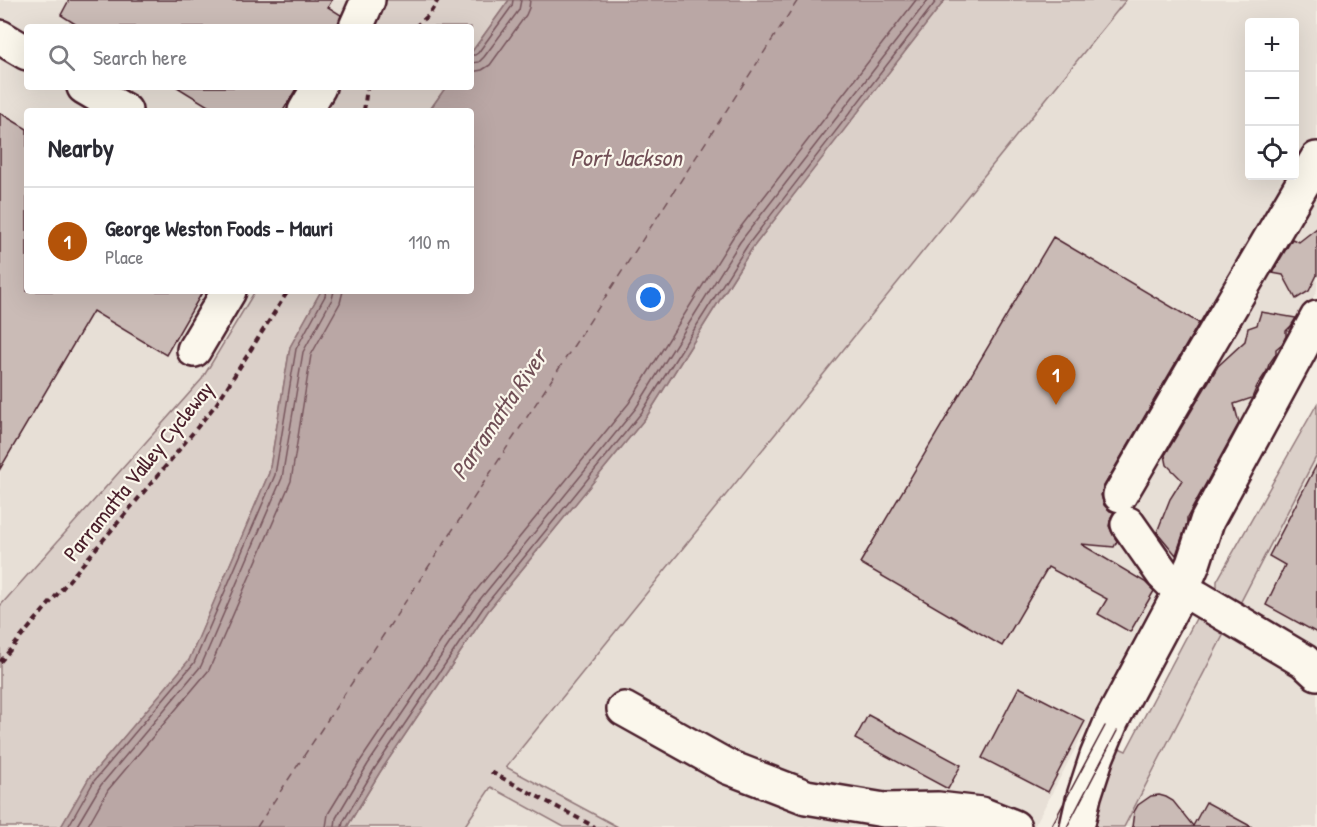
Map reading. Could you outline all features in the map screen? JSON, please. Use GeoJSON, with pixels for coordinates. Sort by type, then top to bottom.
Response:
{"type":"FeatureCollection","features":[{"type":"Feature","properties":{"kind":"lane"},"geometry":{"type":"LineString","coordinates":[[357,24],[368,0]]}},
{"type":"Feature","properties":{"kind":"lane"},"geometry":{"type":"LineString","coordinates":[[0,38],[24,51]]}},
{"type":"Feature","properties":{"kind":"lane"},"geometry":{"type":"LineString","coordinates":[[89,90],[120,108]]}},
{"type":"Feature","properties":{"kind":"lane"},"geometry":{"type":"LineString","coordinates":[[306,108],[317,90]]}},
{"type":"Feature","properties":{"kind":"lane"},"geometry":{"type":"LineString","coordinates":[[1317,159],[1124,510],[1163,574],[1174,585],[1304,661],[1317,673]]}},
{"type":"Feature","properties":{"kind":"lane"},"geometry":{"type":"LineString","coordinates":[[194,350],[227,294]]}},
{"type":"Feature","properties":{"kind":"lane"},"geometry":{"type":"LineString","coordinates":[[1077,827],[1097,756],[1112,720],[1182,589],[1207,521],[1317,318]]}},
{"type":"Feature","properties":{"kind":"lane"},"geometry":{"type":"LineString","coordinates":[[624,709],[728,767],[806,797],[884,810],[938,809],[981,813],[1014,827]]}},
{"type":"Feature","properties":{"kind":"path"},"geometry":{"type":"LineString","coordinates":[[418,24],[429,15],[438,0]]}},
{"type":"Feature","properties":{"kind":"path"},"geometry":{"type":"LineString","coordinates":[[364,108],[367,90]]}},
{"type":"Feature","properties":{"kind":"path","name":"Parramatta Valley Cycleway"},"geometry":{"type":"LineString","coordinates":[[0,662],[217,403],[286,294]]}},
{"type":"Feature","properties":{"kind":"path"},"geometry":{"type":"LineString","coordinates":[[491,772],[595,827]]}},
{"type":"Feature","properties":{"kind":"shaded area"},"geometry":{"type":"Polygon","coordinates":[[[0,0],[374,0],[362,24],[24,24],[24,90],[328,90],[320,108],[24,108],[24,294],[253,294],[202,379],[0,606],[0,0]]]}},
{"type":"Feature","properties":{"kind":"shaded area"},"geometry":{"type":"Polygon","coordinates":[[[374,0],[509,0],[474,49],[474,24],[362,24],[374,0]]]}},
{"type":"Feature","properties":{"kind":"shaded area"},"geometry":{"type":"Polygon","coordinates":[[[945,0],[1126,0],[506,767],[618,827],[564,827],[491,787],[464,827],[347,827],[380,772],[488,611],[647,416],[751,250],[945,0]]]}},
{"type":"Feature","properties":{"kind":"shaded area"},"geometry":{"type":"Polygon","coordinates":[[[1126,0],[1317,0],[1317,290],[1034,827],[618,827],[506,767],[1126,0]]]}},
{"type":"Feature","properties":{"kind":"shaded area"},"geometry":{"type":"Polygon","coordinates":[[[328,90],[444,90],[431,108],[320,108],[328,90]]]}},
{"type":"Feature","properties":{"kind":"shaded area"},"geometry":{"type":"Polygon","coordinates":[[[253,294],[319,294],[290,347],[269,473],[189,661],[89,778],[61,827],[0,827],[0,606],[202,379],[253,294]]]}},
{"type":"Feature","properties":{"kind":"shaded area"},"geometry":{"type":"Polygon","coordinates":[[[1317,404],[1317,455],[1237,609],[1217,592],[1217,581],[1317,404]]]}},
{"type":"Feature","properties":{"kind":"shaded area"},"geometry":{"type":"Polygon","coordinates":[[[1317,455],[1317,827],[1124,827],[1157,765],[1317,455]]]}},
{"type":"Feature","properties":{"kind":"shaded area"},"geometry":{"type":"Polygon","coordinates":[[[1199,613],[1227,628],[1124,827],[1091,827],[1117,747],[1126,751],[1199,613]]]}},
{"type":"Feature","properties":{"kind":"shaded area"},"geometry":{"type":"Polygon","coordinates":[[[491,787],[564,827],[464,827],[491,787]]]}},
{"type":"Feature","properties":{"kind":"water","name":"Port Jackson"},"geometry":{"type":"Polygon","coordinates":[[[509,0],[945,0],[751,250],[647,416],[488,611],[380,772],[347,827],[61,827],[89,778],[189,660],[269,473],[290,347],[319,294],[474,294],[474,108],[431,108],[444,90],[474,90],[474,49],[509,0]]]}},
{"type":"Feature","properties":{"kind":"building"},"geometry":{"type":"Polygon","coordinates":[[[69,0],[332,0],[328,7],[341,15],[339,24],[75,24],[61,15],[69,0]]]}},
{"type":"Feature","properties":{"kind":"building"},"geometry":{"type":"Polygon","coordinates":[[[182,90],[295,90],[285,108],[211,108],[182,90]]]}},
{"type":"Feature","properties":{"kind":"building"},"geometry":{"type":"Polygon","coordinates":[[[0,113],[24,127],[24,294],[201,294],[166,355],[93,311],[0,469],[0,113]]]}},
{"type":"Feature","properties":{"kind":"building"},"geometry":{"type":"Polygon","coordinates":[[[1317,228],[1317,275],[1309,291],[1296,299],[1283,275],[1272,273],[1292,239],[1299,242],[1317,228]]]}},
{"type":"Feature","properties":{"kind":"building"},"geometry":{"type":"Polygon","coordinates":[[[1053,237],[1199,323],[1104,486],[1101,495],[1104,505],[1114,512],[1109,526],[1117,541],[1114,547],[1081,544],[1145,582],[1154,591],[1130,632],[1098,614],[1107,599],[1048,567],[1002,646],[860,563],[1053,237]]]}},
{"type":"Feature","properties":{"kind":"building"},"geometry":{"type":"Polygon","coordinates":[[[1261,312],[1296,318],[1286,331],[1282,344],[1276,349],[1276,354],[1252,398],[1234,404],[1239,423],[1187,518],[1176,555],[1157,532],[1170,499],[1182,480],[1167,465],[1165,455],[1218,366],[1245,341],[1248,328],[1257,325],[1261,312]]]}},
{"type":"Feature","properties":{"kind":"building"},"geometry":{"type":"Polygon","coordinates":[[[1317,464],[1317,633],[1266,605],[1285,565],[1269,556],[1317,464]]]}},
{"type":"Feature","properties":{"kind":"building"},"geometry":{"type":"Polygon","coordinates":[[[1019,687],[1085,721],[1048,792],[982,758],[1019,687]]]}},
{"type":"Feature","properties":{"kind":"building"},"geometry":{"type":"Polygon","coordinates":[[[868,715],[961,765],[948,789],[855,739],[868,715]]]}},
{"type":"Feature","properties":{"kind":"building"},"geometry":{"type":"Polygon","coordinates":[[[1159,795],[1173,801],[1193,826],[1206,802],[1252,827],[1132,827],[1134,812],[1138,805],[1151,796],[1159,795]]]}},
{"type":"Feature","properties":{"kind":"ferry route"},"geometry":{"type":"LineString","coordinates":[[257,827],[798,0]]}},
{"type":"Feature","properties":{"kind":"tram line"},"geometry":{"type":"LineString","coordinates":[[1051,827],[1105,726]]}},
{"type":"Feature","properties":{"kind":"tram line"},"geometry":{"type":"LineString","coordinates":[[1067,827],[1117,731]]}},
{"type":"Feature","properties":{"kind":"place","name":"George Weston Foods - Mauri"},"geometry":{"type":"Point","coordinates":[1056,405]}},
{"type":"Feature","properties":{"kind":"water label","name":"Parramatta River"},"geometry":{"type":"Point","coordinates":[498,414]}}]}
